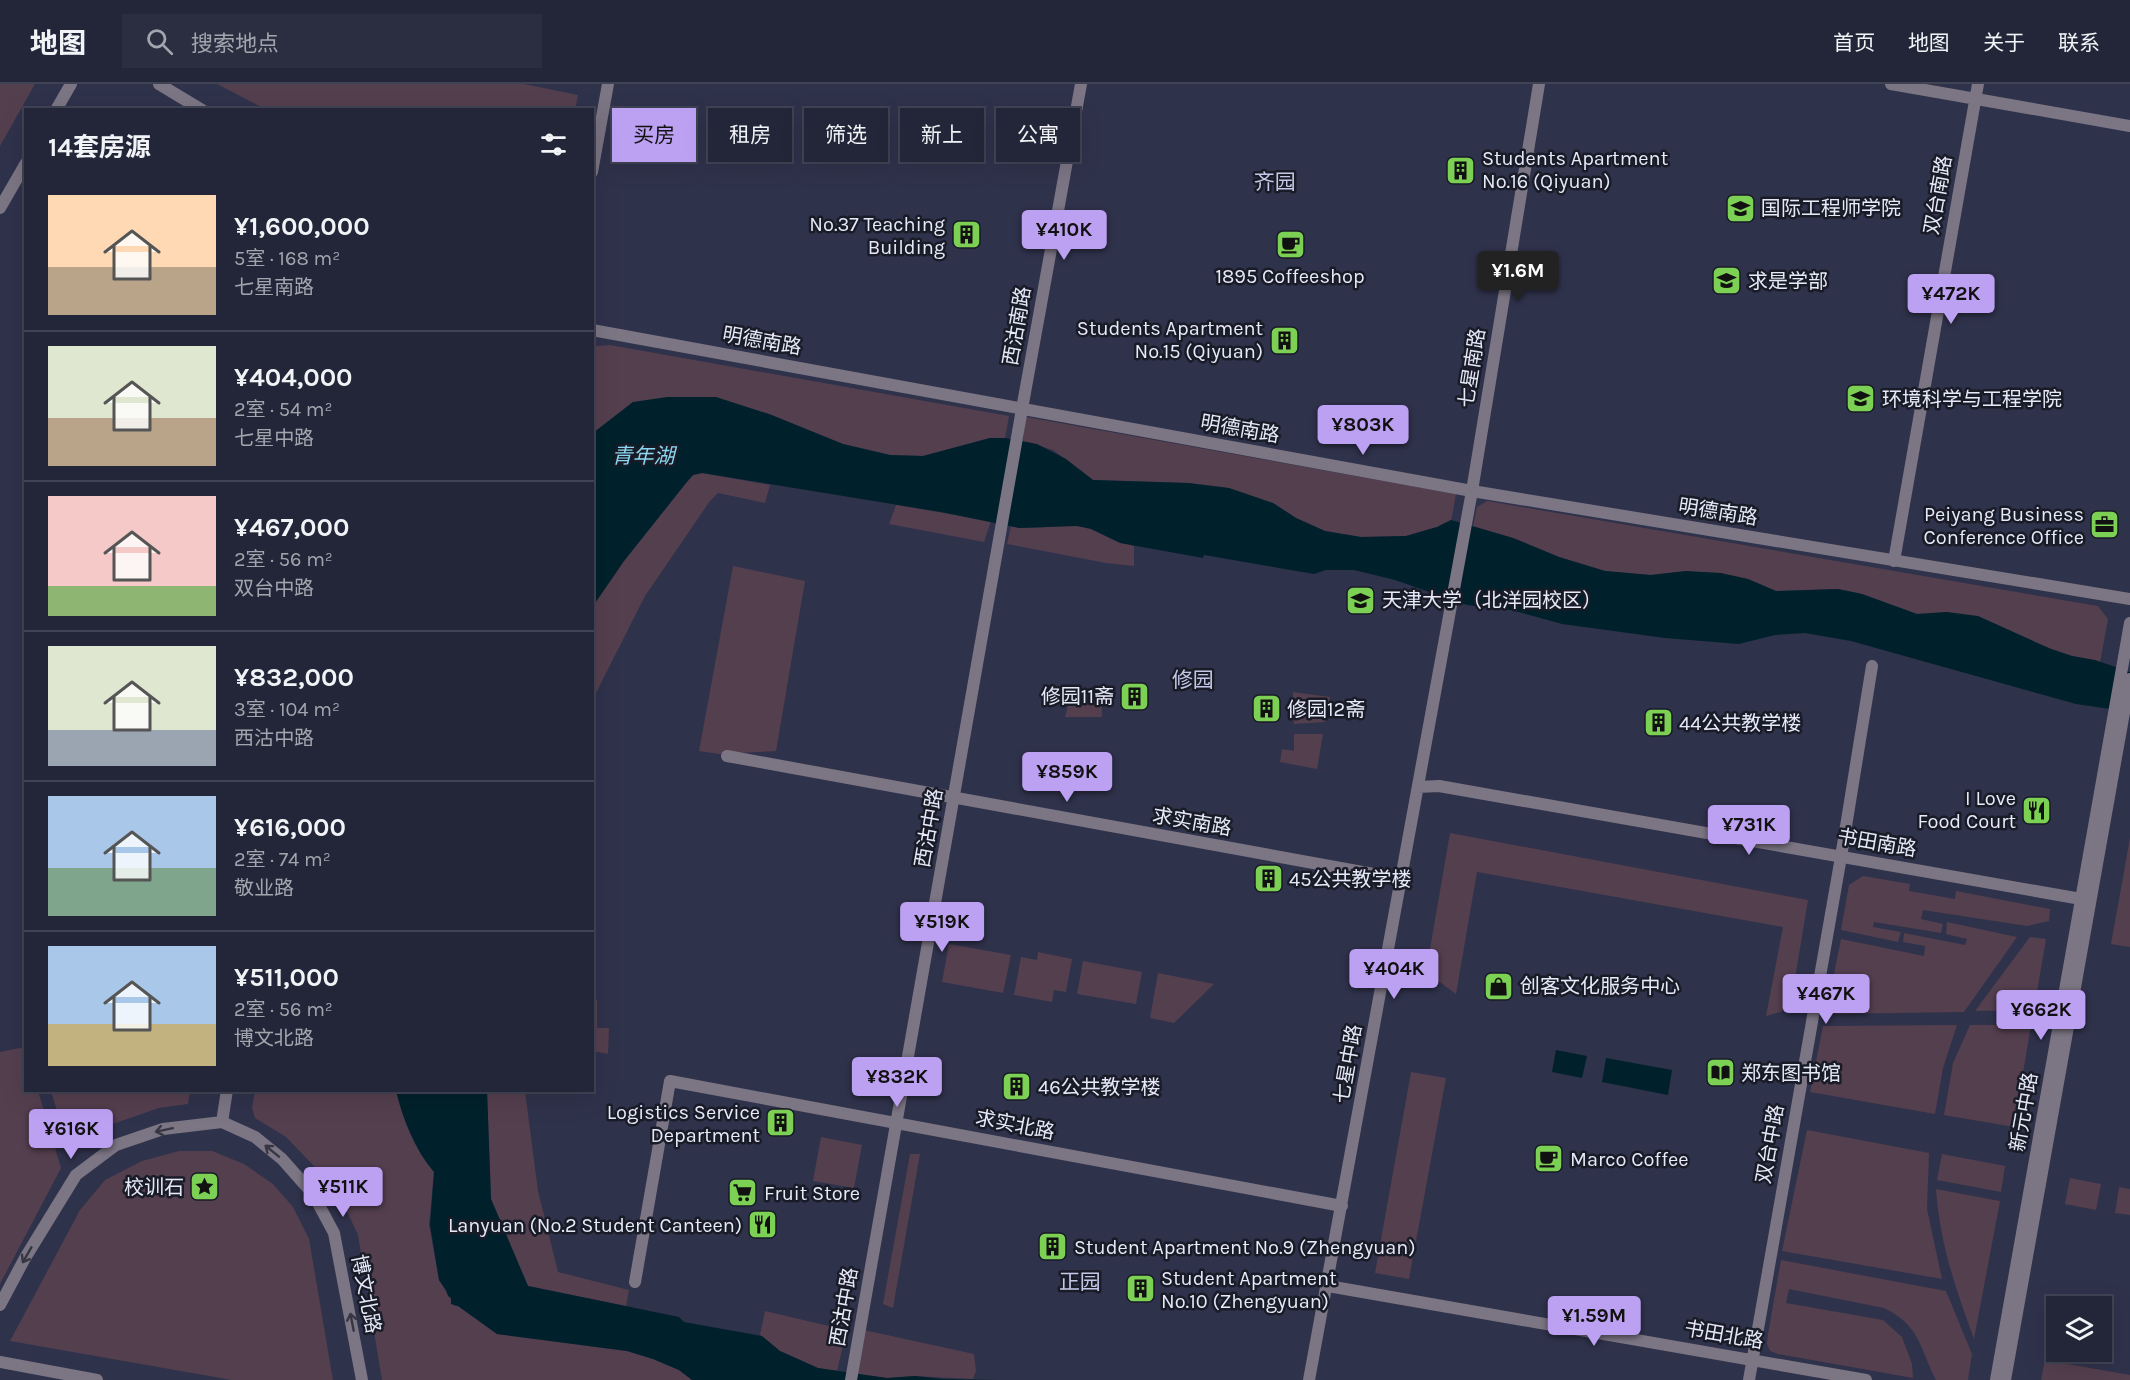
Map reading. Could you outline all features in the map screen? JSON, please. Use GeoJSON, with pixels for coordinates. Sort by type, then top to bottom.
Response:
{"type":"FeatureCollection","features":[{"type":"Feature","properties":{"kind":"street"},"geometry":{"type":"LineString","coordinates":[[57,108],[71,84]]}},
{"type":"Feature","properties":{"kind":"street"},"geometry":{"type":"LineString","coordinates":[[159,84],[199,108]]}},
{"type":"Feature","properties":{"kind":"street"},"geometry":{"type":"LineString","coordinates":[[594,161],[608,84]]}},
{"type":"Feature","properties":{"kind":"street","name":"西沽南路"},"geometry":{"type":"LineString","coordinates":[[1019,434],[1082,84]]}},
{"type":"Feature","properties":{"kind":"street","name":"七星南路"},"geometry":{"type":"LineString","coordinates":[[1449,614],[1472,491],[1539,84]]}},
{"type":"Feature","properties":{"kind":"street"},"geometry":{"type":"LineString","coordinates":[[1891,84],[2130,126]]}},
{"type":"Feature","properties":{"kind":"street","name":"双台南路"},"geometry":{"type":"LineString","coordinates":[[1894,561],[1978,84]]}},
{"type":"Feature","properties":{"kind":"street"},"geometry":{"type":"LineString","coordinates":[[0,208],[24,166]]}},
{"type":"Feature","properties":{"kind":"street","name":"明德南路"},"geometry":{"type":"LineString","coordinates":[[594,330],[1472,491],[2130,599]]}},
{"type":"Feature","properties":{"kind":"street","name":"西沽中路"},"geometry":{"type":"LineString","coordinates":[[853,1374],[1019,434]]}},
{"type":"Feature","properties":{"kind":"street","name":"七星中路"},"geometry":{"type":"LineString","coordinates":[[1309,1380],[1449,614]]}},
{"type":"Feature","properties":{"kind":"street"},"geometry":{"type":"LineString","coordinates":[[2120,710],[2126,674],[2130,623]]}},
{"type":"Feature","properties":{"kind":"street","name":"双台中路"},"geometry":{"type":"LineString","coordinates":[[1749,1380],[1841,857],[1872,666]]}},
{"type":"Feature","properties":{"kind":"street","name":"新元中路"},"geometry":{"type":"LineString","coordinates":[[1996,1380],[2081,899],[2120,710]]}},
{"type":"Feature","properties":{"kind":"street","name":"新元中路"},"geometry":{"type":"LineString","coordinates":[[2006,1380],[2120,710]]}},
{"type":"Feature","properties":{"kind":"street","name":"求实南路"},"geometry":{"type":"LineString","coordinates":[[727,756],[1401,879]]}},
{"type":"Feature","properties":{"kind":"street","name":"书田南路"},"geometry":{"type":"LineString","coordinates":[[1418,787],[1439,786],[2081,899]]}},
{"type":"Feature","properties":{"kind":"street","name":"求实北路"},"geometry":{"type":"LineString","coordinates":[[635,1282],[670,1081],[1342,1206]]}},
{"type":"Feature","properties":{"kind":"street"},"geometry":{"type":"LineString","coordinates":[[0,1305],[24,1258],[76,1175],[116,1145],[163,1129],[222,1122],[227,1092]]}},
{"type":"Feature","properties":{"kind":"street","name":"博文北路"},"geometry":{"type":"LineString","coordinates":[[222,1122],[255,1137],[282,1160],[313,1194],[334,1233],[362,1380]]}},
{"type":"Feature","properties":{"kind":"street","name":"书田北路"},"geometry":{"type":"LineString","coordinates":[[1328,1286],[1866,1380]]}},
{"type":"Feature","properties":{"kind":"street"},"geometry":{"type":"LineString","coordinates":[[0,1362],[97,1380]]}},
{"type":"Feature","properties":{"kind":"shaded area"},"geometry":{"type":"Polygon","coordinates":[[[0,84],[35,84],[0,146],[0,84]]]}},
{"type":"Feature","properties":{"kind":"shaded area"},"geometry":{"type":"Polygon","coordinates":[[[217,84],[524,84],[578,95],[575,108],[263,108],[217,84]]]}},
{"type":"Feature","properties":{"kind":"shaded area"},"geometry":{"type":"Polygon","coordinates":[[[610,345],[1009,416],[1005,438],[990,438],[923,456],[890,455],[843,444],[769,414],[633,402],[594,432],[594,348],[610,345]]]}},
{"type":"Feature","properties":{"kind":"shaded area"},"geometry":{"type":"Polygon","coordinates":[[[1026,417],[1456,494],[1452,517],[1451,520],[1437,527],[1406,536],[1361,537],[1325,531],[1296,518],[1273,503],[1229,488],[1188,483],[1093,480],[1053,450],[1023,441],[1026,417]]]}},
{"type":"Feature","properties":{"kind":"shaded area"},"geometry":{"type":"Polygon","coordinates":[[[702,473],[770,485],[765,503],[718,493],[710,501],[645,596],[594,697],[594,605],[624,561],[693,475],[702,473]]]}},
{"type":"Feature","properties":{"kind":"shaded area"},"geometry":{"type":"Polygon","coordinates":[[[1487,501],[2098,606],[2108,619],[2100,663],[2072,656],[1947,612],[1917,614],[1862,594],[1838,589],[1776,591],[1748,579],[1686,571],[1651,575],[1605,571],[1473,526],[1477,507],[1487,501]]]}},
{"type":"Feature","properties":{"kind":"shaded area"},"geometry":{"type":"Polygon","coordinates":[[[896,505],[991,521],[984,542],[889,524],[896,505]]]}},
{"type":"Feature","properties":{"kind":"shaded area"},"geometry":{"type":"Polygon","coordinates":[[[1011,526],[1027,528],[1068,526],[1092,529],[1134,546],[1134,566],[1106,563],[1007,544],[1011,526]]]}},
{"type":"Feature","properties":{"kind":"shaded area"},"geometry":{"type":"Polygon","coordinates":[[[733,566],[805,581],[776,751],[719,754],[699,751],[733,566]]]}},
{"type":"Feature","properties":{"kind":"shaded area"},"geometry":{"type":"Polygon","coordinates":[[[1072,691],[1101,691],[1102,717],[1065,717],[1072,691]]]}},
{"type":"Feature","properties":{"kind":"shaded area"},"geometry":{"type":"Polygon","coordinates":[[[1293,692],[1330,697],[1325,722],[1294,724],[1293,692]]]}},
{"type":"Feature","properties":{"kind":"shaded area"},"geometry":{"type":"Polygon","coordinates":[[[1294,734],[1323,734],[1317,769],[1280,762],[1282,749],[1294,751],[1294,734]]]}},
{"type":"Feature","properties":{"kind":"shaded area"},"geometry":{"type":"Polygon","coordinates":[[[1450,833],[1808,900],[1790,1009],[1766,1016],[1783,927],[1477,872],[1456,994],[1426,972],[1450,833]]]}},
{"type":"Feature","properties":{"kind":"shaded area"},"geometry":{"type":"Polygon","coordinates":[[[2130,838],[2130,947],[2111,944],[2130,838]]]}},
{"type":"Feature","properties":{"kind":"shaded area"},"geometry":{"type":"Polygon","coordinates":[[[1863,876],[1910,884],[1909,891],[1955,899],[1956,891],[2050,909],[2049,921],[2027,926],[1923,910],[1921,919],[1943,924],[1941,933],[1874,922],[1873,927],[1901,932],[1898,942],[1841,930],[1849,885],[1863,876]]]}},
{"type":"Feature","properties":{"kind":"shaded area"},"geometry":{"type":"Polygon","coordinates":[[[1947,922],[2017,937],[1964,1012],[1826,1014],[1841,939],[1924,956],[1925,946],[1903,942],[1904,933],[1965,945],[1967,939],[1946,934],[1947,922]]]}},
{"type":"Feature","properties":{"kind":"shaded area"},"geometry":{"type":"Polygon","coordinates":[[[2030,937],[2046,939],[2034,1010],[1975,1011],[2030,937]]]}},
{"type":"Feature","properties":{"kind":"shaded area"},"geometry":{"type":"Polygon","coordinates":[[[949,944],[1011,955],[1003,993],[942,982],[949,944]]]}},
{"type":"Feature","properties":{"kind":"shaded area"},"geometry":{"type":"Polygon","coordinates":[[[1038,952],[1072,959],[1066,992],[1054,990],[1052,1002],[1014,995],[1021,957],[1037,960],[1038,952]]]}},
{"type":"Feature","properties":{"kind":"shaded area"},"geometry":{"type":"Polygon","coordinates":[[[1083,961],[1142,972],[1136,1004],[1077,994],[1083,961]]]}},
{"type":"Feature","properties":{"kind":"shaded area"},"geometry":{"type":"Polygon","coordinates":[[[1158,973],[1214,984],[1174,1023],[1150,1018],[1158,973]]]}},
{"type":"Feature","properties":{"kind":"shaded area"},"geometry":{"type":"Polygon","coordinates":[[[594,999],[597,1000],[597,1028],[609,1028],[608,1054],[594,1051],[594,999]]]}},
{"type":"Feature","properties":{"kind":"shaded area"},"geometry":{"type":"Polygon","coordinates":[[[1957,1025],[1943,1068],[1935,1114],[1810,1092],[1823,1026],[1957,1025]]]}},
{"type":"Feature","properties":{"kind":"shaded area"},"geometry":{"type":"Polygon","coordinates":[[[1970,1025],[2031,1025],[2014,1127],[1944,1115],[1953,1063],[1970,1025]]]}},
{"type":"Feature","properties":{"kind":"shaded area"},"geometry":{"type":"Polygon","coordinates":[[[24,1047],[24,1092],[38,1092],[61,1168],[0,1284],[0,1052],[24,1047]]]}},
{"type":"Feature","properties":{"kind":"shaded area"},"geometry":{"type":"Polygon","coordinates":[[[1411,1072],[1446,1078],[1409,1279],[1375,1273],[1411,1072]]]}},
{"type":"Feature","properties":{"kind":"shaded area"},"geometry":{"type":"Polygon","coordinates":[[[52,1092],[190,1092],[188,1104],[159,1108],[104,1127],[69,1150],[52,1092]]]}},
{"type":"Feature","properties":{"kind":"shaded area"},"geometry":{"type":"Polygon","coordinates":[[[255,1092],[396,1092],[410,1134],[434,1172],[429,1225],[439,1280],[455,1306],[497,1334],[627,1351],[679,1370],[692,1380],[382,1380],[358,1235],[337,1190],[286,1137],[255,1118],[252,1108],[255,1092]]]}},
{"type":"Feature","properties":{"kind":"shaded area"},"geometry":{"type":"Polygon","coordinates":[[[487,1092],[525,1092],[538,1191],[558,1272],[629,1290],[626,1306],[528,1286],[491,1199],[487,1092]]]}},
{"type":"Feature","properties":{"kind":"shaded area"},"geometry":{"type":"Polygon","coordinates":[[[1807,1130],[1929,1153],[1927,1209],[1942,1279],[1782,1251],[1807,1130]]]}},
{"type":"Feature","properties":{"kind":"shaded area"},"geometry":{"type":"Polygon","coordinates":[[[821,1137],[862,1145],[854,1188],[813,1181],[821,1137]]]}},
{"type":"Feature","properties":{"kind":"shaded area"},"geometry":{"type":"Polygon","coordinates":[[[179,1151],[212,1151],[244,1164],[273,1184],[293,1207],[309,1239],[333,1380],[232,1380],[10,1341],[80,1210],[105,1180],[142,1161],[179,1151]]]}},
{"type":"Feature","properties":{"kind":"shaded area"},"geometry":{"type":"Polygon","coordinates":[[[910,1154],[920,1154],[893,1308],[883,1304],[910,1154]]]}},
{"type":"Feature","properties":{"kind":"shaded area"},"geometry":{"type":"Polygon","coordinates":[[[1942,1154],[2005,1166],[2001,1192],[1937,1180],[1942,1154]]]}},
{"type":"Feature","properties":{"kind":"shaded area"},"geometry":{"type":"Polygon","coordinates":[[[2070,1178],[2101,1184],[2096,1210],[2065,1204],[2070,1178]]]}},
{"type":"Feature","properties":{"kind":"shaded area"},"geometry":{"type":"Polygon","coordinates":[[[2119,1187],[2130,1189],[2130,1215],[2115,1213],[2119,1187]]]}},
{"type":"Feature","properties":{"kind":"shaded area"},"geometry":{"type":"Polygon","coordinates":[[[1936,1189],[2000,1201],[1974,1339],[1949,1265],[1936,1189]]]}},
{"type":"Feature","properties":{"kind":"shaded area"},"geometry":{"type":"Polygon","coordinates":[[[1781,1260],[1946,1291],[1972,1354],[1968,1380],[1936,1380],[1912,1330],[1905,1322],[1884,1308],[1789,1289],[1786,1303],[1883,1320],[1902,1337],[1912,1364],[1913,1378],[1770,1351],[1767,1344],[1768,1334],[1781,1260]]]}},
{"type":"Feature","properties":{"kind":"shaded area"},"geometry":{"type":"Polygon","coordinates":[[[765,1311],[837,1328],[845,1337],[837,1371],[818,1368],[780,1351],[760,1335],[765,1311]]]}},
{"type":"Feature","properties":{"kind":"shaded area"},"geometry":{"type":"Polygon","coordinates":[[[864,1330],[974,1354],[976,1371],[973,1379],[915,1376],[887,1378],[856,1374],[864,1330]]]}},
{"type":"Feature","properties":{"kind":"shaded area"},"geometry":{"type":"Polygon","coordinates":[[[2045,1360],[2130,1375],[2130,1380],[2041,1380],[2045,1360]]]}},
{"type":"Feature","properties":{"kind":"water","name":"青年湖"},"geometry":{"type":"Polygon","coordinates":[[[667,397],[716,397],[769,414],[843,444],[890,455],[923,456],[990,438],[1005,438],[1037,444],[1066,459],[1093,480],[1188,483],[1229,488],[1273,503],[1296,518],[1325,531],[1361,537],[1406,536],[1437,527],[1451,520],[1513,538],[1559,557],[1605,571],[1651,575],[1686,571],[1721,573],[1748,579],[1776,591],[1838,589],[1862,594],[1917,614],[1947,612],[1978,616],[2051,649],[2130,672],[2130,712],[2076,704],[1851,641],[1805,633],[1775,635],[1739,644],[1665,638],[1562,624],[1511,610],[1467,605],[1395,580],[1354,570],[1326,570],[1314,574],[1204,555],[1203,558],[1120,543],[1091,529],[1077,526],[1019,528],[941,512],[702,473],[693,475],[686,483],[624,561],[594,605],[594,432],[633,402],[667,397]]]}},
{"type":"Feature","properties":{"kind":"water"},"geometry":{"type":"Polygon","coordinates":[[[1556,1050],[1587,1056],[1582,1078],[1552,1072],[1556,1050]]]}},
{"type":"Feature","properties":{"kind":"water"},"geometry":{"type":"Polygon","coordinates":[[[1606,1058],[1672,1070],[1668,1095],[1602,1082],[1606,1058]]]}},
{"type":"Feature","properties":{"kind":"water"},"geometry":{"type":"Polygon","coordinates":[[[396,1092],[487,1092],[491,1199],[528,1286],[679,1317],[684,1322],[762,1336],[780,1351],[818,1368],[887,1378],[915,1376],[999,1380],[692,1380],[679,1370],[627,1351],[497,1334],[458,1306],[451,1304],[451,1298],[439,1280],[430,1225],[434,1172],[410,1134],[396,1092]]]}},
{"type":"Feature","properties":{"kind":"place","name":"Students Apartment No.16 (Qiyuan)"},"geometry":{"type":"Point","coordinates":[1461,170]}},
{"type":"Feature","properties":{"kind":"place","name":"国际工程师学院"},"geometry":{"type":"Point","coordinates":[1740,208]}},
{"type":"Feature","properties":{"kind":"place","name":"No.37 Teaching Building"},"geometry":{"type":"Point","coordinates":[966,235]}},
{"type":"Feature","properties":{"kind":"place","name":"1895 Coffeeshop"},"geometry":{"type":"Point","coordinates":[1290,245]}},
{"type":"Feature","properties":{"kind":"place","name":"求是学部"},"geometry":{"type":"Point","coordinates":[1727,281]}},
{"type":"Feature","properties":{"kind":"place","name":"Students Apartment No.15 (Qiyuan)"},"geometry":{"type":"Point","coordinates":[1284,340]}},
{"type":"Feature","properties":{"kind":"place","name":"环境科学与工程学院"},"geometry":{"type":"Point","coordinates":[1861,399]}},
{"type":"Feature","properties":{"kind":"place","name":"Peiyang Business Conference Office"},"geometry":{"type":"Point","coordinates":[2105,525]}},
{"type":"Feature","properties":{"kind":"place","name":"天津大学（北洋园校区）"},"geometry":{"type":"Point","coordinates":[1361,600]}},
{"type":"Feature","properties":{"kind":"place","name":"修园11斋"},"geometry":{"type":"Point","coordinates":[1135,696]}},
{"type":"Feature","properties":{"kind":"place","name":"修园12斋"},"geometry":{"type":"Point","coordinates":[1266,709]}},
{"type":"Feature","properties":{"kind":"place","name":"44公共教学楼"},"geometry":{"type":"Point","coordinates":[1658,723]}},
{"type":"Feature","properties":{"kind":"place","name":"I Love Food Court"},"geometry":{"type":"Point","coordinates":[2037,810]}},
{"type":"Feature","properties":{"kind":"place","name":"45公共教学楼"},"geometry":{"type":"Point","coordinates":[1268,879]}},
{"type":"Feature","properties":{"kind":"place","name":"创客文化服务中心"},"geometry":{"type":"Point","coordinates":[1499,986]}},
{"type":"Feature","properties":{"kind":"place","name":"郑东图书馆"},"geometry":{"type":"Point","coordinates":[1720,1073]}},
{"type":"Feature","properties":{"kind":"place","name":"46公共教学楼"},"geometry":{"type":"Point","coordinates":[1017,1087]}},
{"type":"Feature","properties":{"kind":"place","name":"Logistics Service Department"},"geometry":{"type":"Point","coordinates":[781,1123]}},
{"type":"Feature","properties":{"kind":"place","name":"Marco Coffee"},"geometry":{"type":"Point","coordinates":[1549,1159]}},
{"type":"Feature","properties":{"kind":"place","name":"校训石"},"geometry":{"type":"Point","coordinates":[205,1187]}},
{"type":"Feature","properties":{"kind":"place","name":"Fruit Store"},"geometry":{"type":"Point","coordinates":[743,1193]}},
{"type":"Feature","properties":{"kind":"place","name":"Lanyuan (No.2 Student Canteen)"},"geometry":{"type":"Point","coordinates":[763,1225]}},
{"type":"Feature","properties":{"kind":"place","name":"Student Apartment No.9 (Zhengyuan)"},"geometry":{"type":"Point","coordinates":[1053,1247]}},
{"type":"Feature","properties":{"kind":"place","name":"Student Apartment No.10 (Zhengyuan)"},"geometry":{"type":"Point","coordinates":[1140,1289]}},
{"type":"Feature","properties":{"kind":"district","name":"齐园"},"geometry":{"type":"Point","coordinates":[1275,182]}},
{"type":"Feature","properties":{"kind":"district","name":"修园"},"geometry":{"type":"Point","coordinates":[1193,680]}},
{"type":"Feature","properties":{"kind":"district","name":"正园"},"geometry":{"type":"Point","coordinates":[1080,1282]}}]}
